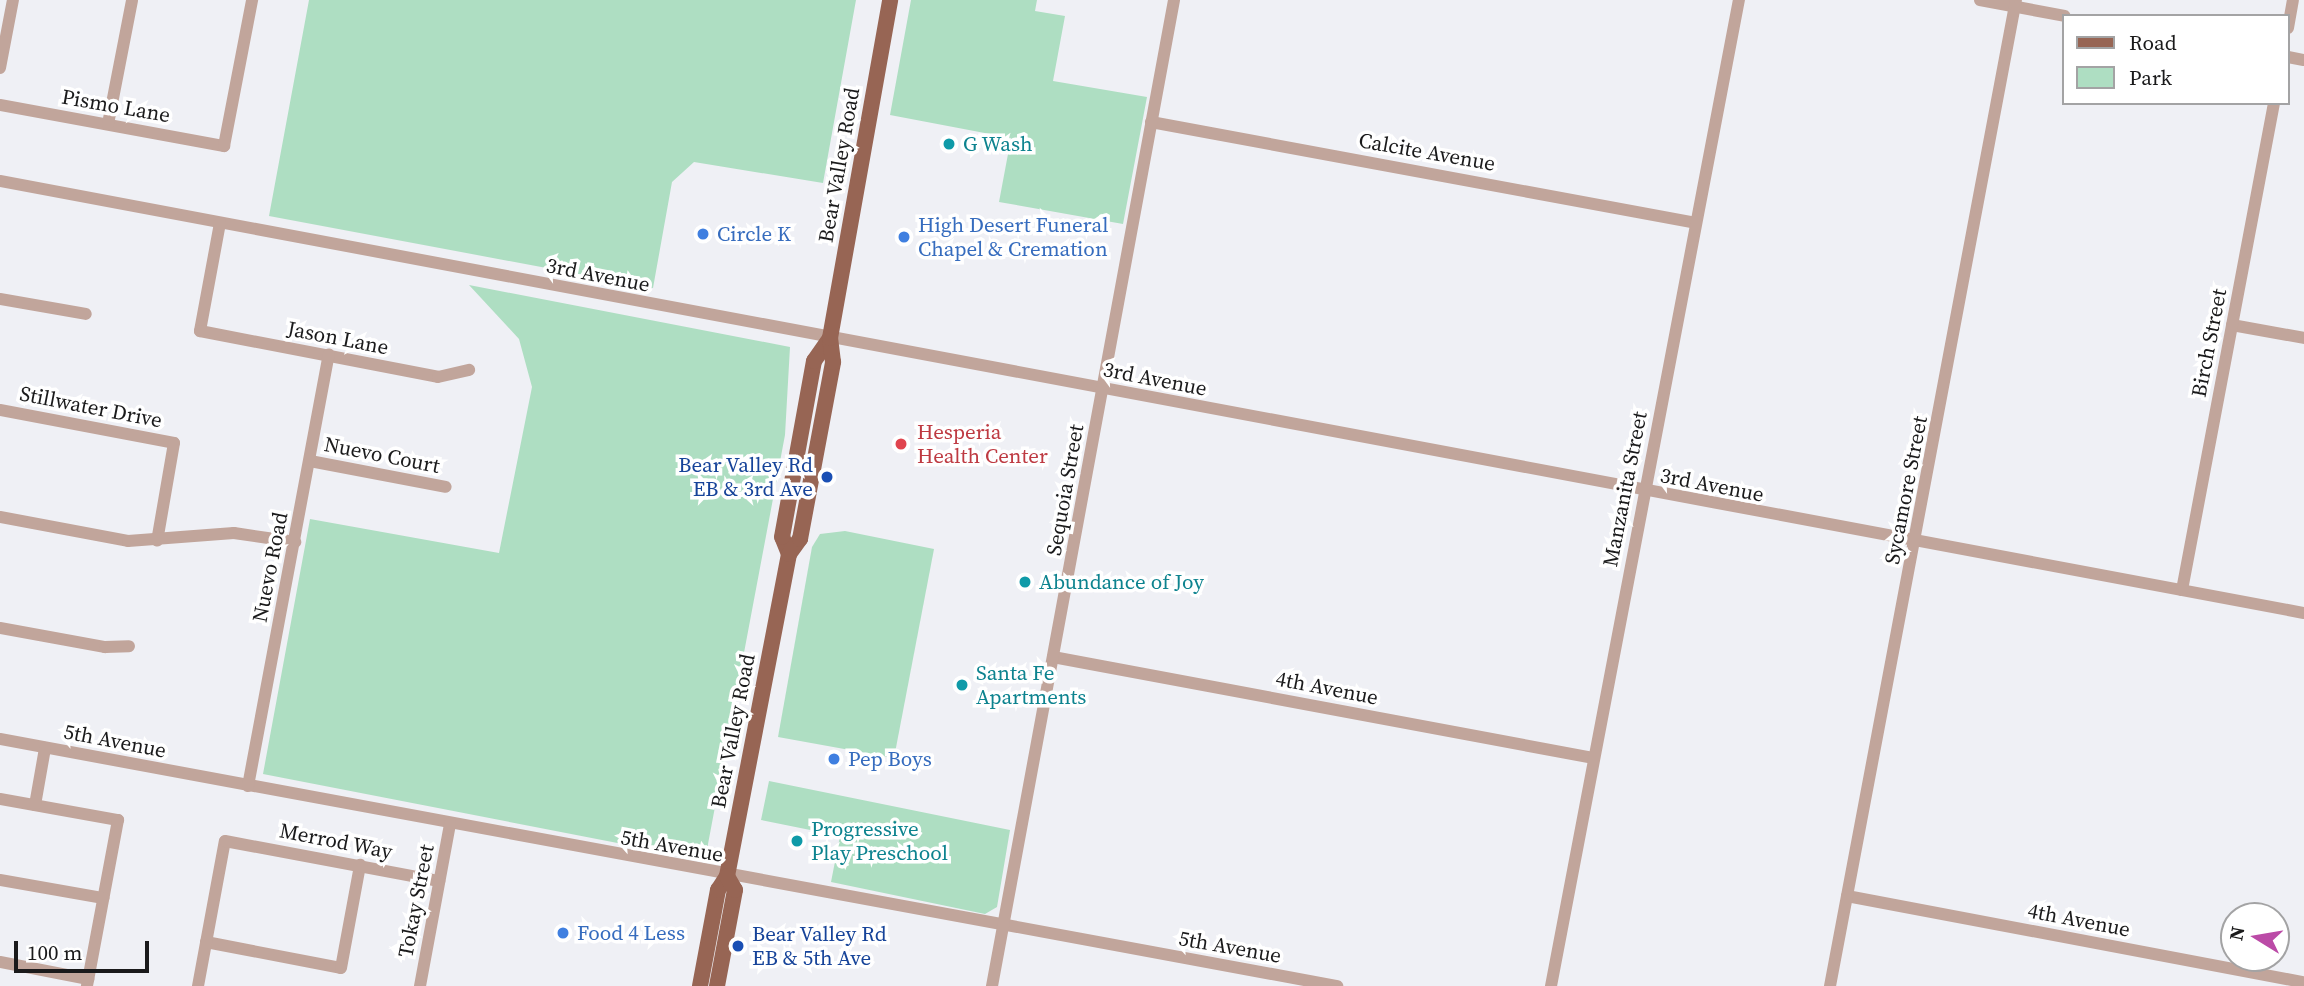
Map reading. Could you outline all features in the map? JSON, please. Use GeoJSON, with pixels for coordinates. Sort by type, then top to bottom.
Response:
{"type":"FeatureCollection","features":[{"type":"Feature","properties":{"kind":"main road","name":"Bear Valley Road"},"geometry":{"type":"LineString","coordinates":[[700,986],[718,890],[727,876],[789,554],[800,539],[803,525],[832,362],[830,338],[890,0]]}},
{"type":"Feature","properties":{"kind":"main road","name":"Bear Valley Road"},"geometry":{"type":"LineString","coordinates":[[717,986],[734,890],[727,876]]}},
{"type":"Feature","properties":{"kind":"street"},"geometry":{"type":"LineString","coordinates":[[0,68],[13,0]]}},
{"type":"Feature","properties":{"kind":"street"},"geometry":{"type":"LineString","coordinates":[[108,124],[132,0]]}},
{"type":"Feature","properties":{"kind":"street","name":"Pismo Lane"},"geometry":{"type":"LineString","coordinates":[[0,105],[224,146],[252,0]]}},
{"type":"Feature","properties":{"kind":"street","name":"Sequoia Street"},"geometry":{"type":"LineString","coordinates":[[992,986],[1174,0]]}},
{"type":"Feature","properties":{"kind":"street","name":"Manzanita Street"},"geometry":{"type":"LineString","coordinates":[[1550,986],[1739,0]]}},
{"type":"Feature","properties":{"kind":"street"},"geometry":{"type":"LineString","coordinates":[[1980,0],[2016,3],[2062,15]]}},
{"type":"Feature","properties":{"kind":"street","name":"Sycamore Street"},"geometry":{"type":"LineString","coordinates":[[1830,986],[2016,3]]}},
{"type":"Feature","properties":{"kind":"street","name":"Birch Street"},"geometry":{"type":"LineString","coordinates":[[2182,590],[2274,105]]}},
{"type":"Feature","properties":{"kind":"street","name":"Calcite Avenue"},"geometry":{"type":"LineString","coordinates":[[1151,122],[1696,223]]}},
{"type":"Feature","properties":{"kind":"street","name":"3rd Avenue"},"geometry":{"type":"LineString","coordinates":[[0,181],[1644,492],[2304,613]]}},
{"type":"Feature","properties":{"kind":"street","name":"Jason Lane"},"geometry":{"type":"LineString","coordinates":[[220,223],[200,331],[438,377],[469,370]]}},
{"type":"Feature","properties":{"kind":"street"},"geometry":{"type":"LineString","coordinates":[[0,299],[86,314]]}},
{"type":"Feature","properties":{"kind":"street"},"geometry":{"type":"LineString","coordinates":[[2232,325],[2304,338]]}},
{"type":"Feature","properties":{"kind":"street","name":"Nuevo Road"},"geometry":{"type":"LineString","coordinates":[[248,786],[329,355]]}},
{"type":"Feature","properties":{"kind":"street","name":"Stillwater Drive"},"geometry":{"type":"LineString","coordinates":[[0,410],[174,443],[158,541]]}},
{"type":"Feature","properties":{"kind":"street","name":"Nuevo Court"},"geometry":{"type":"LineString","coordinates":[[310,461],[446,487]]}},
{"type":"Feature","properties":{"kind":"street"},"geometry":{"type":"LineString","coordinates":[[0,517],[128,541],[158,541],[234,533],[295,542]]}},
{"type":"Feature","properties":{"kind":"street"},"geometry":{"type":"LineString","coordinates":[[0,628],[105,647],[129,646]]}},
{"type":"Feature","properties":{"kind":"street","name":"4th Avenue"},"geometry":{"type":"LineString","coordinates":[[1054,657],[1593,758]]}},
{"type":"Feature","properties":{"kind":"street","name":"5th Avenue"},"geometry":{"type":"LineString","coordinates":[[0,739],[727,876],[1337,986]]}},
{"type":"Feature","properties":{"kind":"street"},"geometry":{"type":"LineString","coordinates":[[35,805],[45,748]]}},
{"type":"Feature","properties":{"kind":"street"},"geometry":{"type":"LineString","coordinates":[[0,799],[118,820],[88,983],[0,962]]}},
{"type":"Feature","properties":{"kind":"street","name":"Tokay Street"},"geometry":{"type":"LineString","coordinates":[[420,986],[450,824]]}},
{"type":"Feature","properties":{"kind":"street","name":"Merrod Way"},"geometry":{"type":"LineString","coordinates":[[206,942],[225,841],[439,881]]}},
{"type":"Feature","properties":{"kind":"street"},"geometry":{"type":"LineString","coordinates":[[198,986],[206,942],[341,968],[360,865]]}},
{"type":"Feature","properties":{"kind":"street"},"geometry":{"type":"LineString","coordinates":[[0,880],[103,898]]}},
{"type":"Feature","properties":{"kind":"street","name":"4th Avenue"},"geometry":{"type":"LineString","coordinates":[[1847,896],[2304,982]]}},
{"type":"Feature","properties":{"kind":"green space"},"geometry":{"type":"Polygon","coordinates":[[[309,0],[856,0],[823,183],[694,162],[672,182],[653,288],[269,216],[309,0]]]}},
{"type":"Feature","properties":{"kind":"green space"},"geometry":{"type":"Polygon","coordinates":[[[911,0],[1037,0],[1035,11],[1065,16],[1053,81],[1147,97],[1123,224],[999,202],[1011,138],[890,115],[911,0]]]}},
{"type":"Feature","properties":{"kind":"green space"},"geometry":{"type":"Polygon","coordinates":[[[469,285],[790,347],[785,435],[705,860],[263,774],[310,519],[499,553],[532,387],[519,339],[469,285]]]}},
{"type":"Feature","properties":{"kind":"green space"},"geometry":{"type":"Polygon","coordinates":[[[845,531],[934,549],[894,758],[778,737],[812,547],[820,534],[845,531]]]}},
{"type":"Feature","properties":{"kind":"green space"},"geometry":{"type":"Polygon","coordinates":[[[769,781],[1010,830],[997,907],[985,914],[831,882],[840,836],[761,820],[769,781]]]}},
{"type":"Feature","properties":{"kind":"place","name":"G Wash"},"geometry":{"type":"Point","coordinates":[949,144]}},
{"type":"Feature","properties":{"kind":"place","name":"Circle K"},"geometry":{"type":"Point","coordinates":[703,234]}},
{"type":"Feature","properties":{"kind":"place","name":"High Desert Funeral Chapel & Cremation"},"geometry":{"type":"Point","coordinates":[904,237]}},
{"type":"Feature","properties":{"kind":"place","name":"Hesperia Health Center"},"geometry":{"type":"Point","coordinates":[901,444]}},
{"type":"Feature","properties":{"kind":"place","name":"Bear Valley Rd EB & 3rd Ave"},"geometry":{"type":"Point","coordinates":[827,477]}},
{"type":"Feature","properties":{"kind":"place","name":"Abundance of Joy"},"geometry":{"type":"Point","coordinates":[1025,582]}},
{"type":"Feature","properties":{"kind":"place","name":"Santa Fe Apartments"},"geometry":{"type":"Point","coordinates":[962,685]}},
{"type":"Feature","properties":{"kind":"place","name":"Pep Boys"},"geometry":{"type":"Point","coordinates":[834,759]}},
{"type":"Feature","properties":{"kind":"place","name":"Progressive Play Preschool"},"geometry":{"type":"Point","coordinates":[797,841]}},
{"type":"Feature","properties":{"kind":"place","name":"Food 4 Less"},"geometry":{"type":"Point","coordinates":[563,933]}},
{"type":"Feature","properties":{"kind":"place","name":"Bear Valley Rd EB & 5th Ave"},"geometry":{"type":"Point","coordinates":[738,946]}}]}
